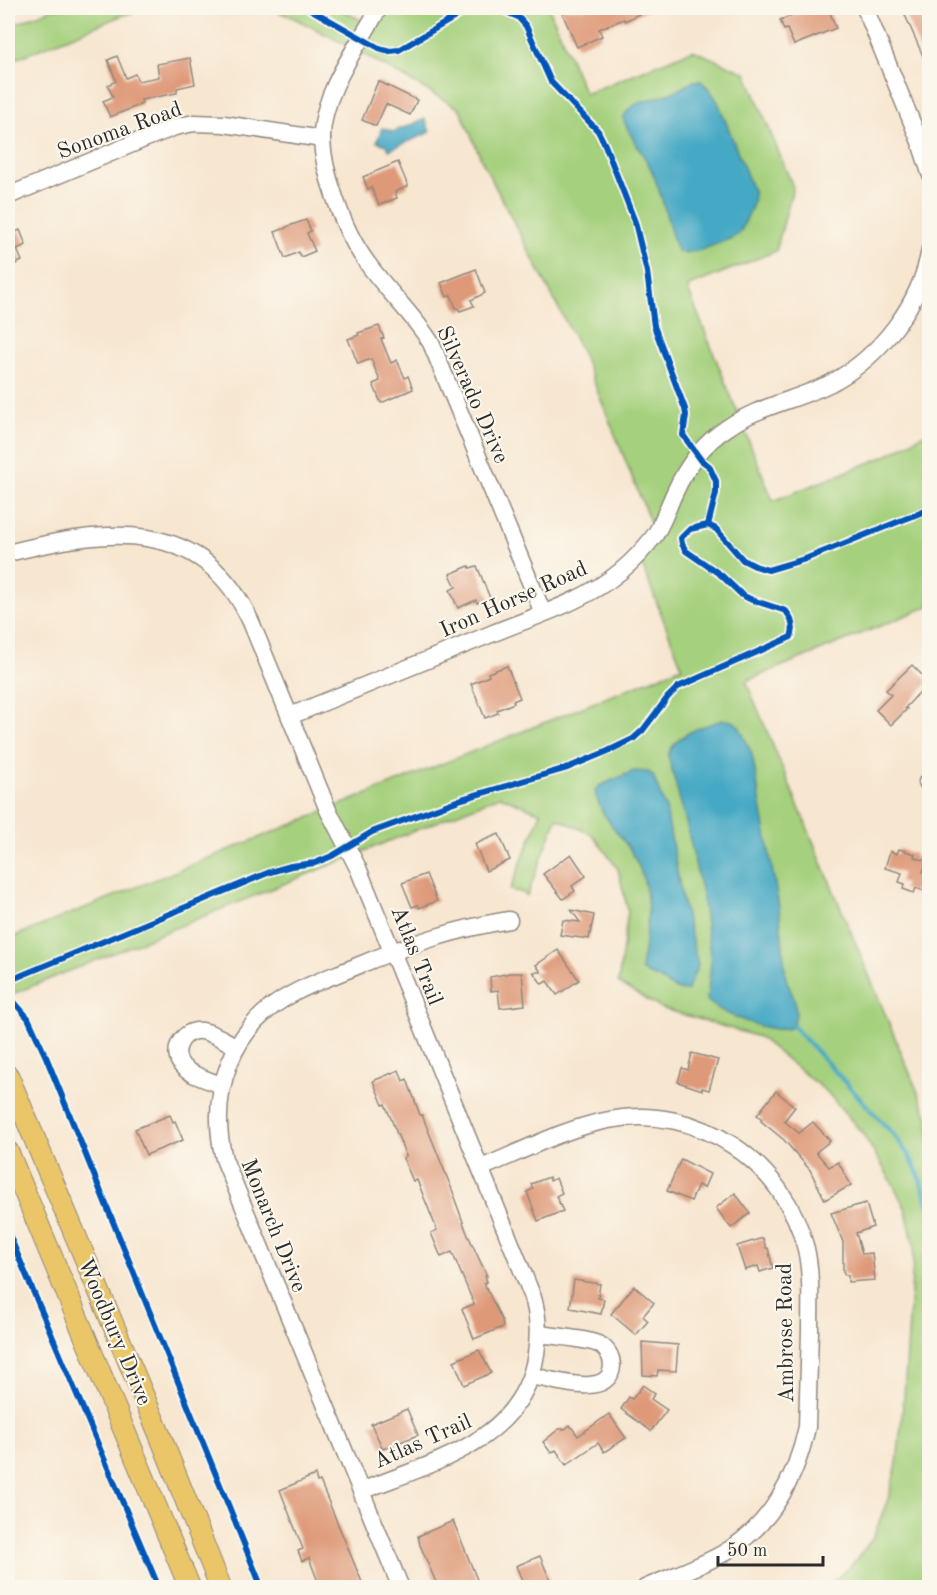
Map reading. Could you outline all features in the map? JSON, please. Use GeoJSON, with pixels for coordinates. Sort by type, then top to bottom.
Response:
{"type":"FeatureCollection","features":[{"type":"Feature","properties":{"kind":"main road","name":"Woodbury Drive"},"geometry":{"type":"LineString","coordinates":[[8,1076],[159,1433],[221,1587]]}},
{"type":"Feature","properties":{"kind":"main road","name":"Woodbury Drive"},"geometry":{"type":"LineString","coordinates":[[8,1152],[190,1587]]}},
{"type":"Feature","properties":{"kind":"street","name":"Silverado Drive"},"geometry":{"type":"LineString","coordinates":[[379,8],[333,91],[328,108],[322,139],[331,185],[352,240],[368,264],[415,318],[431,343],[543,613]]}},
{"type":"Feature","properties":{"kind":"street"},"geometry":{"type":"LineString","coordinates":[[865,8],[920,142],[930,173]]}},
{"type":"Feature","properties":{"kind":"street","name":"Sonoma Road"},"geometry":{"type":"LineString","coordinates":[[8,196],[144,139],[175,127],[194,123],[224,124],[322,139]]}},
{"type":"Feature","properties":{"kind":"street","name":"Iron Horse Road"},"geometry":{"type":"LineString","coordinates":[[290,716],[543,613],[599,587],[621,571],[655,534],[686,470],[698,453],[715,436],[744,417],[831,382],[862,362],[883,342],[904,315],[919,286],[930,249]]}},
{"type":"Feature","properties":{"kind":"street","name":"Atlas Trail"},"geometry":{"type":"LineString","coordinates":[[8,553],[61,542],[117,536],[165,540],[202,559],[223,578],[241,602],[333,819],[358,868],[532,1295],[539,1334],[531,1376],[516,1406],[503,1421],[476,1443],[361,1491]]}},
{"type":"Feature","properties":{"kind":"street","name":"Monarch Drive"},"geometry":{"type":"LineString","coordinates":[[401,1587],[224,1159],[218,1122],[221,1085],[237,1047],[253,1026],[279,1002],[294,992],[392,951],[449,932],[509,920]]}},
{"type":"Feature","properties":{"kind":"street"},"geometry":{"type":"LineString","coordinates":[[221,1085],[184,1068],[178,1060],[178,1046],[187,1035],[200,1031],[237,1047]]}},
{"type":"Feature","properties":{"kind":"street","name":"Ambrose Road"},"geometry":{"type":"LineString","coordinates":[[481,1168],[586,1125],[637,1116],[661,1117],[704,1129],[742,1152],[772,1181],[793,1214],[806,1250],[811,1280],[807,1427],[789,1484],[766,1517],[751,1533],[721,1555],[674,1582],[645,1587]]}},
{"type":"Feature","properties":{"kind":"street"},"geometry":{"type":"LineString","coordinates":[[531,1376],[587,1386],[603,1382],[612,1370],[610,1356],[601,1345],[539,1334]]}},
{"type":"Feature","properties":{"kind":"green space"},"geometry":{"type":"Polygon","coordinates":[[[55,8],[152,8],[123,15],[8,62],[8,27],[55,8]]]}},
{"type":"Feature","properties":{"kind":"green space"},"geometry":{"type":"Polygon","coordinates":[[[268,8],[338,8],[370,25],[379,8],[549,8],[585,94],[693,50],[746,73],[793,187],[776,251],[687,287],[773,501],[886,456],[929,431],[929,606],[746,681],[929,1119],[929,1587],[826,1587],[849,1568],[873,1538],[888,1499],[897,1464],[914,1246],[906,1210],[863,1134],[828,1093],[759,1037],[661,1008],[618,983],[628,911],[618,869],[593,835],[557,818],[527,896],[510,890],[541,813],[500,796],[8,996],[8,939],[682,667],[638,555],[655,534],[583,355],[483,163],[460,109],[356,50],[292,17],[268,8]]]}},
{"type":"Feature","properties":{"kind":"water"},"geometry":{"type":"Polygon","coordinates":[[[694,81],[701,81],[718,102],[754,193],[753,204],[740,233],[701,250],[684,253],[677,251],[654,177],[623,118],[637,104],[671,93],[694,81]]]}},
{"type":"Feature","properties":{"kind":"water"},"geometry":{"type":"Polygon","coordinates":[[[425,119],[430,132],[389,150],[387,145],[377,142],[382,128],[393,132],[425,119]]]}},
{"type":"Feature","properties":{"kind":"water"},"geometry":{"type":"Polygon","coordinates":[[[723,720],[733,721],[739,726],[752,754],[779,907],[786,979],[795,1001],[796,1015],[793,1026],[785,1029],[775,1029],[748,1022],[723,1011],[707,1000],[711,962],[702,895],[687,826],[668,756],[677,742],[690,732],[723,720]]]}},
{"type":"Feature","properties":{"kind":"water"},"geometry":{"type":"Polygon","coordinates":[[[634,771],[649,772],[653,776],[666,809],[682,899],[698,965],[687,991],[676,989],[641,970],[648,911],[644,882],[632,853],[605,816],[597,799],[595,790],[599,786],[634,771]]]}},
{"type":"Feature","properties":{"kind":"building"},"geometry":{"type":"Polygon","coordinates":[[[560,8],[651,8],[625,21],[624,19],[599,29],[602,36],[577,47],[560,8]]]}},
{"type":"Feature","properties":{"kind":"building"},"geometry":{"type":"Polygon","coordinates":[[[812,8],[828,8],[836,28],[794,45],[780,20],[812,8]]]}},
{"type":"Feature","properties":{"kind":"building"},"geometry":{"type":"Polygon","coordinates":[[[903,8],[930,8],[930,72],[905,15],[903,8]]]}},
{"type":"Feature","properties":{"kind":"building"},"geometry":{"type":"Polygon","coordinates":[[[117,56],[126,78],[135,74],[138,81],[159,77],[157,64],[190,58],[195,84],[177,88],[177,93],[141,100],[142,104],[110,117],[103,101],[113,97],[108,85],[116,81],[108,60],[117,56]]]}},
{"type":"Feature","properties":{"kind":"building"},"geometry":{"type":"Polygon","coordinates":[[[378,81],[417,100],[410,115],[386,104],[376,126],[362,120],[378,81]]]}},
{"type":"Feature","properties":{"kind":"building"},"geometry":{"type":"Polygon","coordinates":[[[398,162],[408,186],[395,192],[397,198],[379,205],[371,187],[368,189],[363,177],[398,162]]]}},
{"type":"Feature","properties":{"kind":"building"},"geometry":{"type":"Polygon","coordinates":[[[306,220],[311,231],[307,233],[315,251],[301,257],[299,252],[285,258],[275,232],[306,220]]]}},
{"type":"Feature","properties":{"kind":"building"},"geometry":{"type":"Polygon","coordinates":[[[8,225],[11,234],[20,230],[26,245],[17,249],[22,261],[8,267],[8,225]]]}},
{"type":"Feature","properties":{"kind":"building"},"geometry":{"type":"Polygon","coordinates":[[[476,269],[485,293],[471,300],[474,306],[460,311],[456,308],[451,295],[447,297],[441,283],[476,269]]]}},
{"type":"Feature","properties":{"kind":"building"},"geometry":{"type":"Polygon","coordinates":[[[379,326],[384,338],[381,339],[391,363],[397,360],[405,378],[408,376],[413,389],[381,403],[373,384],[380,381],[371,359],[358,364],[348,339],[379,326]]]}},
{"type":"Feature","properties":{"kind":"building"},"geometry":{"type":"Polygon","coordinates":[[[469,566],[470,568],[477,566],[490,598],[477,603],[476,600],[458,608],[450,590],[456,587],[450,574],[469,566]]]}},
{"type":"Feature","properties":{"kind":"building"},"geometry":{"type":"Polygon","coordinates":[[[912,665],[929,682],[891,725],[876,710],[891,695],[886,690],[912,665]]]}},
{"type":"Feature","properties":{"kind":"building"},"geometry":{"type":"Polygon","coordinates":[[[507,666],[520,698],[497,710],[498,713],[485,718],[471,684],[489,676],[488,673],[507,666]]]}},
{"type":"Feature","properties":{"kind":"building"},"geometry":{"type":"Polygon","coordinates":[[[499,834],[510,860],[486,871],[475,844],[499,834]]]}},
{"type":"Feature","properties":{"kind":"building"},"geometry":{"type":"Polygon","coordinates":[[[899,849],[927,861],[923,872],[930,877],[925,891],[916,888],[914,893],[903,889],[905,884],[899,882],[902,873],[885,868],[890,851],[897,854],[899,849]]]}},
{"type":"Feature","properties":{"kind":"building"},"geometry":{"type":"Polygon","coordinates":[[[571,854],[586,876],[572,886],[575,891],[563,899],[543,874],[571,854]]]}},
{"type":"Feature","properties":{"kind":"building"},"geometry":{"type":"Polygon","coordinates":[[[426,874],[437,901],[419,908],[418,905],[412,907],[402,883],[426,874]]]}},
{"type":"Feature","properties":{"kind":"building"},"geometry":{"type":"Polygon","coordinates":[[[571,910],[594,915],[589,939],[560,935],[563,920],[580,922],[571,910]]]}},
{"type":"Feature","properties":{"kind":"building"},"geometry":{"type":"Polygon","coordinates":[[[558,950],[579,980],[557,995],[547,981],[542,984],[533,972],[541,972],[536,965],[558,950]]]}},
{"type":"Feature","properties":{"kind":"building"},"geometry":{"type":"Polygon","coordinates":[[[522,973],[525,1005],[500,1008],[498,990],[491,991],[490,977],[522,973]]]}},
{"type":"Feature","properties":{"kind":"building"},"geometry":{"type":"Polygon","coordinates":[[[692,1053],[718,1060],[709,1090],[678,1082],[682,1068],[688,1070],[692,1053]]]}},
{"type":"Feature","properties":{"kind":"building"},"geometry":{"type":"Polygon","coordinates":[[[399,1070],[403,1081],[407,1079],[420,1115],[422,1115],[467,1233],[487,1276],[485,1276],[487,1282],[484,1283],[502,1321],[503,1327],[474,1339],[462,1309],[474,1304],[452,1252],[441,1257],[431,1233],[437,1230],[417,1180],[413,1181],[403,1158],[406,1156],[373,1081],[399,1070]]]}},
{"type":"Feature","properties":{"kind":"building"},"geometry":{"type":"Polygon","coordinates":[[[776,1091],[795,1107],[784,1121],[799,1133],[813,1122],[830,1141],[816,1152],[829,1167],[838,1162],[851,1185],[825,1200],[810,1170],[784,1140],[761,1121],[762,1119],[757,1115],[776,1091]]]}},
{"type":"Feature","properties":{"kind":"building"},"geometry":{"type":"Polygon","coordinates":[[[170,1115],[183,1140],[146,1155],[135,1129],[170,1115]]]}},
{"type":"Feature","properties":{"kind":"building"},"geometry":{"type":"Polygon","coordinates":[[[681,1159],[710,1174],[704,1188],[698,1185],[691,1201],[667,1191],[681,1159]]]}},
{"type":"Feature","properties":{"kind":"building"},"geometry":{"type":"Polygon","coordinates":[[[549,1177],[550,1181],[556,1178],[562,1193],[556,1196],[563,1211],[538,1221],[527,1192],[533,1189],[531,1184],[549,1177]]]}},
{"type":"Feature","properties":{"kind":"building"},"geometry":{"type":"Polygon","coordinates":[[[735,1193],[750,1213],[731,1228],[716,1208],[735,1193]]]}},
{"type":"Feature","properties":{"kind":"building"},"geometry":{"type":"Polygon","coordinates":[[[866,1203],[873,1227],[856,1233],[862,1254],[872,1253],[875,1280],[848,1282],[848,1275],[845,1275],[843,1271],[843,1242],[831,1213],[866,1203]]]}},
{"type":"Feature","properties":{"kind":"building"},"geometry":{"type":"Polygon","coordinates":[[[763,1238],[773,1268],[760,1272],[758,1266],[745,1270],[737,1246],[763,1238]]]}},
{"type":"Feature","properties":{"kind":"building"},"geometry":{"type":"Polygon","coordinates":[[[574,1280],[600,1284],[598,1298],[604,1299],[601,1314],[570,1308],[574,1280]]]}},
{"type":"Feature","properties":{"kind":"building"},"geometry":{"type":"Polygon","coordinates":[[[634,1286],[654,1303],[643,1316],[648,1321],[636,1335],[611,1314],[634,1286]]]}},
{"type":"Feature","properties":{"kind":"building"},"geometry":{"type":"Polygon","coordinates":[[[642,1342],[678,1345],[676,1371],[658,1370],[657,1376],[643,1375],[642,1342]]]}},
{"type":"Feature","properties":{"kind":"building"},"geometry":{"type":"Polygon","coordinates":[[[479,1350],[491,1373],[464,1385],[454,1361],[479,1350]]]}},
{"type":"Feature","properties":{"kind":"building"},"geometry":{"type":"Polygon","coordinates":[[[643,1385],[655,1394],[651,1399],[667,1410],[651,1431],[621,1409],[629,1397],[632,1399],[643,1385]]]}},
{"type":"Feature","properties":{"kind":"building"},"geometry":{"type":"Polygon","coordinates":[[[407,1409],[418,1435],[383,1449],[371,1424],[407,1409]]]}},
{"type":"Feature","properties":{"kind":"building"},"geometry":{"type":"Polygon","coordinates":[[[609,1414],[626,1438],[604,1452],[598,1443],[566,1465],[556,1450],[551,1453],[543,1442],[559,1429],[565,1429],[570,1425],[578,1436],[609,1414]]]}},
{"type":"Feature","properties":{"kind":"building"},"geometry":{"type":"Polygon","coordinates":[[[315,1475],[317,1482],[320,1481],[364,1587],[320,1587],[309,1558],[302,1561],[298,1551],[303,1549],[280,1490],[315,1475]]]}},
{"type":"Feature","properties":{"kind":"building"},"geometry":{"type":"Polygon","coordinates":[[[453,1521],[480,1587],[438,1587],[420,1545],[418,1536],[453,1521]]]}},
{"type":"Feature","properties":{"kind":"building"},"geometry":{"type":"Polygon","coordinates":[[[540,1556],[553,1587],[525,1587],[516,1566],[540,1556]]]}},
{"type":"Feature","properties":{"kind":"waterway"},"geometry":{"type":"LineString","coordinates":[[793,1026],[892,1133],[908,1154],[918,1173],[930,1209]]}},
{"type":"Feature","properties":{"kind":"cycle path"},"geometry":{"type":"LineString","coordinates":[[308,8],[379,48],[390,51],[399,50],[462,13],[477,8]]}},
{"type":"Feature","properties":{"kind":"cycle path"},"geometry":{"type":"LineString","coordinates":[[8,981],[270,872],[315,863],[332,856],[372,832],[462,799],[567,768],[608,751],[633,739],[643,730],[678,687],[791,637],[792,623],[786,611],[742,595],[721,575],[686,551],[682,544],[681,538],[690,529],[708,525],[716,493],[716,481],[709,466],[701,460],[683,435],[685,409],[654,326],[647,272],[635,222],[598,131],[551,82],[526,26],[518,17],[497,8]]}},
{"type":"Feature","properties":{"kind":"cycle path"},"geometry":{"type":"LineString","coordinates":[[708,525],[716,529],[743,560],[768,570],[805,559],[930,509]]}},
{"type":"Feature","properties":{"kind":"cycle path"},"geometry":{"type":"LineString","coordinates":[[8,995],[28,1018],[46,1057],[262,1588]]}},
{"type":"Feature","properties":{"kind":"cycle path"},"geometry":{"type":"LineString","coordinates":[[8,1232],[159,1588]]}}]}
